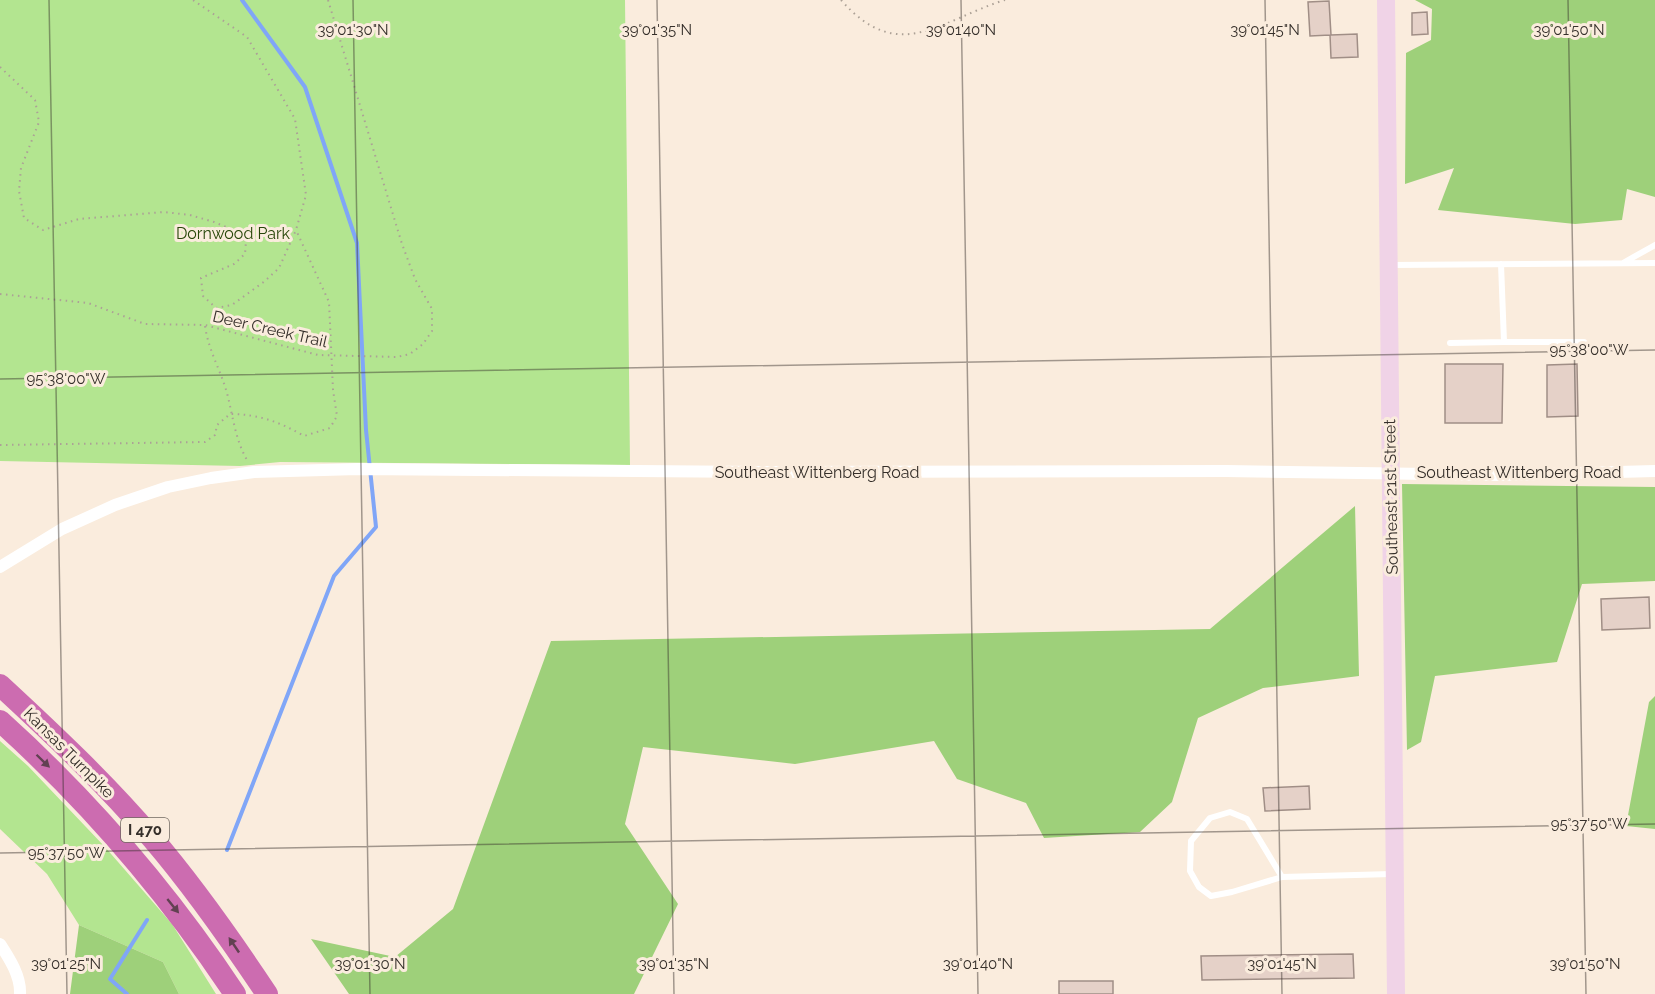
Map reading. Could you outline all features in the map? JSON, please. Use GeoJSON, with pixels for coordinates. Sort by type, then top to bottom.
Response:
{"type":"FeatureCollection","features":[{"type":"Feature","properties":{"kind":"highway","name":"Kansas Turnpike"},"geometry":{"type":"LineString","coordinates":[[0,686],[57,738],[152,838],[198,895],[267,994]]}},
{"type":"Feature","properties":{"kind":"highway","name":"Kansas Turnpike"},"geometry":{"type":"LineString","coordinates":[[0,721],[71,788],[123,844],[184,920],[235,994]]}},
{"type":"Feature","properties":{"kind":"street","name":"Southeast 21st Street"},"geometry":{"type":"LineString","coordinates":[[1386,0],[1396,994]]}},
{"type":"Feature","properties":{"kind":"street","name":"Southeast Wittenberg Road"},"geometry":{"type":"LineString","coordinates":[[0,567],[62,529],[115,505],[168,487],[254,472],[369,469],[751,472],[1226,471],[1500,475],[1655,471]]}},
{"type":"Feature","properties":{"kind":"street"},"geometry":{"type":"LineString","coordinates":[[1,945],[18,979],[20,994]]}},
{"type":"Feature","properties":{"kind":"lane"},"geometry":{"type":"LineString","coordinates":[[1622,263],[1655,245]]}},
{"type":"Feature","properties":{"kind":"lane"},"geometry":{"type":"LineString","coordinates":[[1387,265],[1655,263]]}},
{"type":"Feature","properties":{"kind":"lane"},"geometry":{"type":"LineString","coordinates":[[1501,264],[1503,342]]}},
{"type":"Feature","properties":{"kind":"lane"},"geometry":{"type":"LineString","coordinates":[[1449,343],[1584,342]]}},
{"type":"Feature","properties":{"kind":"lane"},"geometry":{"type":"LineString","coordinates":[[1282,877],[1247,819],[1230,812],[1210,818],[1191,841],[1190,871],[1199,887],[1211,896],[1233,892],[1282,877],[1396,874]]}},
{"type":"Feature","properties":{"kind":"path"},"geometry":{"type":"LineString","coordinates":[[0,67],[35,100],[39,122],[21,168],[19,191],[24,218],[43,230],[79,219],[164,212],[190,215],[231,229],[246,240],[245,254],[234,264],[201,278],[203,296],[216,308],[232,305],[279,268],[296,230],[306,195],[295,119],[247,37],[193,0]]}},
{"type":"Feature","properties":{"kind":"path","name":"Deer Creek Trail"},"geometry":{"type":"LineString","coordinates":[[0,294],[88,303],[145,324],[205,326],[318,355],[397,357],[410,354],[423,344],[432,331],[432,309],[415,279],[402,244],[328,0]]}},
{"type":"Feature","properties":{"kind":"path"},"geometry":{"type":"LineString","coordinates":[[841,0],[877,30],[895,35],[916,35],[1005,0]]}},
{"type":"Feature","properties":{"kind":"path"},"geometry":{"type":"LineString","coordinates":[[0,445],[205,442],[215,435],[217,425],[230,414],[248,414],[264,418],[285,425],[304,436],[330,428],[337,416],[333,390],[329,302],[296,230]]}},
{"type":"Feature","properties":{"kind":"path"},"geometry":{"type":"LineString","coordinates":[[205,326],[208,345],[228,396],[230,414],[243,454],[254,472]]}},
{"type":"Feature","properties":{"kind":"green space","name":"Dornwood Park"},"geometry":{"type":"Polygon","coordinates":[[[0,0],[625,0],[630,465],[280,462],[240,466],[0,461],[0,0]]]}},
{"type":"Feature","properties":{"kind":"green space"},"geometry":{"type":"Polygon","coordinates":[[[1415,0],[1655,0],[1655,197],[1627,189],[1622,220],[1575,224],[1438,210],[1454,168],[1405,184],[1406,53],[1431,40],[1432,9],[1415,0]]]}},
{"type":"Feature","properties":{"kind":"green space"},"geometry":{"type":"Polygon","coordinates":[[[1402,484],[1655,487],[1655,581],[1582,584],[1557,662],[1435,676],[1421,742],[1407,750],[1402,484]]]}},
{"type":"Feature","properties":{"kind":"green space"},"geometry":{"type":"Polygon","coordinates":[[[1355,506],[1359,676],[1263,688],[1198,718],[1172,802],[1140,832],[1044,838],[1026,803],[957,779],[934,741],[795,764],[643,747],[625,824],[678,904],[634,994],[349,994],[311,939],[395,957],[453,909],[551,641],[1210,629],[1355,506]]]}},
{"type":"Feature","properties":{"kind":"green space"},"geometry":{"type":"Polygon","coordinates":[[[1655,696],[1655,829],[1626,826],[1649,702],[1655,696]]]}},
{"type":"Feature","properties":{"kind":"green space"},"geometry":{"type":"Polygon","coordinates":[[[0,741],[28,766],[105,847],[172,924],[216,994],[179,994],[163,962],[79,925],[47,874],[0,829],[0,741]]]}},
{"type":"Feature","properties":{"kind":"green space"},"geometry":{"type":"Polygon","coordinates":[[[79,925],[163,962],[179,994],[70,994],[79,925]]]}},
{"type":"Feature","properties":{"kind":"building"},"geometry":{"type":"Polygon","coordinates":[[[1329,1],[1331,35],[1357,34],[1358,57],[1331,58],[1330,35],[1310,36],[1308,2],[1329,1]]]}},
{"type":"Feature","properties":{"kind":"building"},"geometry":{"type":"Polygon","coordinates":[[[1427,12],[1428,34],[1412,35],[1412,13],[1427,12]]]}},
{"type":"Feature","properties":{"kind":"building"},"geometry":{"type":"Polygon","coordinates":[[[1445,364],[1503,364],[1502,423],[1445,423],[1445,364]]]}},
{"type":"Feature","properties":{"kind":"building"},"geometry":{"type":"Polygon","coordinates":[[[1577,364],[1578,416],[1547,417],[1547,365],[1577,364]]]}},
{"type":"Feature","properties":{"kind":"building"},"geometry":{"type":"Polygon","coordinates":[[[1649,597],[1650,628],[1602,630],[1601,599],[1649,597]]]}},
{"type":"Feature","properties":{"kind":"building"},"geometry":{"type":"Polygon","coordinates":[[[1309,786],[1310,809],[1265,811],[1263,788],[1309,786]]]}},
{"type":"Feature","properties":{"kind":"building"},"geometry":{"type":"Polygon","coordinates":[[[1353,954],[1354,978],[1202,980],[1201,956],[1353,954]]]}},
{"type":"Feature","properties":{"kind":"building"},"geometry":{"type":"Polygon","coordinates":[[[1059,981],[1113,981],[1113,994],[1059,994],[1059,981]]]}},
{"type":"Feature","properties":{"kind":"waterway"},"geometry":{"type":"LineString","coordinates":[[227,850],[334,576],[376,527],[366,430],[357,243],[305,87],[242,0]]}},
{"type":"Feature","properties":{"kind":"waterway"},"geometry":{"type":"LineString","coordinates":[[127,994],[110,979],[147,920]]}}]}
